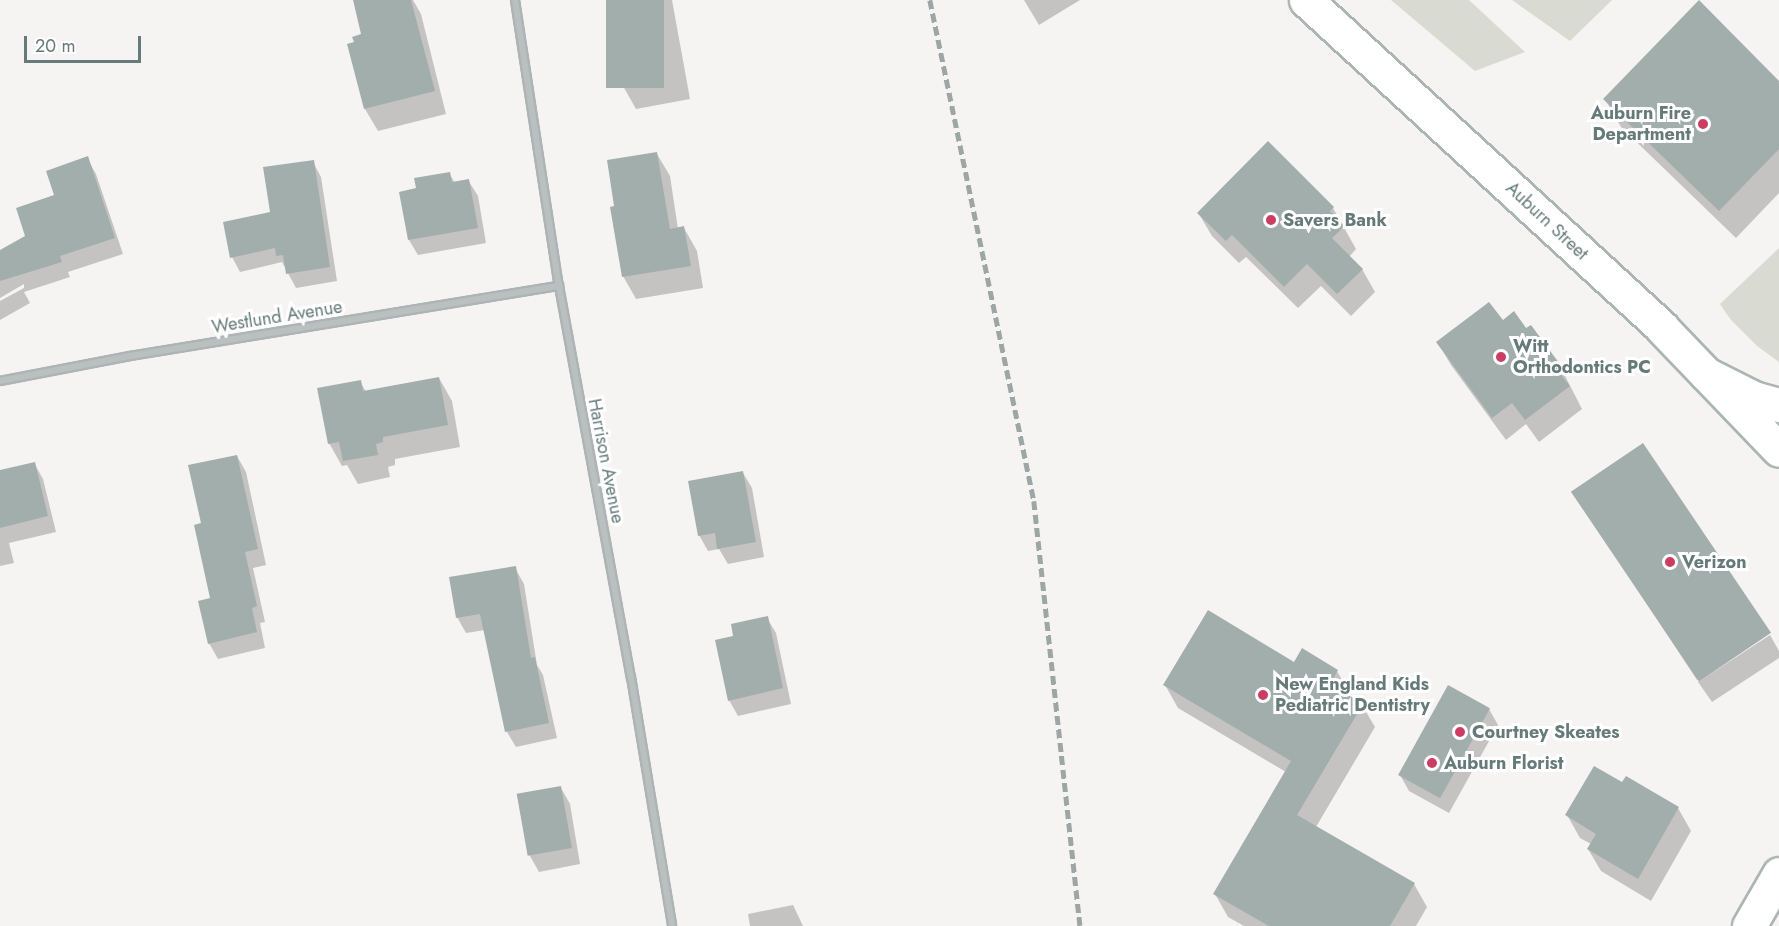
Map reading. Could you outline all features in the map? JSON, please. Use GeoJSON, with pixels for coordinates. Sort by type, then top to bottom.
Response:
{"type":"FeatureCollection","features":[{"type":"Feature","properties":{"kind":"street","name":"Harrison Avenue"},"geometry":{"type":"LineString","coordinates":[[515,0],[559,286],[631,677],[672,926]]}},
{"type":"Feature","properties":{"kind":"street","name":"Auburn Street"},"geometry":{"type":"LineString","coordinates":[[1306,0],[1661,327],[1779,450]]}},
{"type":"Feature","properties":{"kind":"street","name":"Westlund Avenue"},"geometry":{"type":"LineString","coordinates":[[0,381],[129,356],[559,286]]}},
{"type":"Feature","properties":{"kind":"street"},"geometry":{"type":"LineString","coordinates":[[1706,374],[1754,398],[1779,405]]}},
{"type":"Feature","properties":{"kind":"street"},"geometry":{"type":"LineString","coordinates":[[1749,926],[1779,874]]}},
{"type":"Feature","properties":{"kind":"shaded area"},"geometry":{"type":"Polygon","coordinates":[[[1391,0],[1469,0],[1525,52],[1475,71],[1391,0]]]}},
{"type":"Feature","properties":{"kind":"shaded area"},"geometry":{"type":"Polygon","coordinates":[[[1512,0],[1612,0],[1570,41],[1512,0]]]}},
{"type":"Feature","properties":{"kind":"shaded area"},"geometry":{"type":"Polygon","coordinates":[[[1779,248],[1779,362],[1757,346],[1731,320],[1720,304],[1779,248]]]}},
{"type":"Feature","properties":{"kind":"building"},"geometry":{"type":"Polygon","coordinates":[[[353,0],[411,0],[435,91],[364,109],[347,44],[354,42],[352,37],[361,34],[353,0]]]}},
{"type":"Feature","properties":{"kind":"building"},"geometry":{"type":"Polygon","coordinates":[[[606,0],[664,0],[664,88],[606,88],[606,0]]]}},
{"type":"Feature","properties":{"kind":"building"},"geometry":{"type":"Polygon","coordinates":[[[1699,0],[1779,81],[1779,149],[1719,211],[1603,99],[1699,0]]]}},
{"type":"Feature","properties":{"kind":"building","name":"Savers Bank"},"geometry":{"type":"Polygon","coordinates":[[[1268,141],[1334,207],[1330,211],[1345,226],[1332,238],[1363,269],[1337,294],[1307,264],[1284,287],[1232,235],[1226,241],[1197,213],[1268,141]]]}},
{"type":"Feature","properties":{"kind":"building"},"geometry":{"type":"Polygon","coordinates":[[[657,152],[670,229],[684,226],[691,266],[622,277],[610,207],[614,206],[607,160],[657,152]]]}},
{"type":"Feature","properties":{"kind":"building"},"geometry":{"type":"Polygon","coordinates":[[[88,156],[115,238],[60,256],[62,262],[0,281],[0,250],[25,236],[16,208],[54,195],[46,171],[88,156]]]}},
{"type":"Feature","properties":{"kind":"building"},"geometry":{"type":"Polygon","coordinates":[[[314,160],[330,267],[286,274],[283,255],[276,256],[275,248],[230,258],[223,222],[270,212],[263,167],[314,160]]]}},
{"type":"Feature","properties":{"kind":"building"},"geometry":{"type":"Polygon","coordinates":[[[450,172],[452,182],[469,179],[478,228],[408,240],[399,192],[416,188],[414,178],[450,172]]]}},
{"type":"Feature","properties":{"kind":"building","name":"Witt Orthodontics PC"},"geometry":{"type":"Polygon","coordinates":[[[1489,302],[1503,320],[1514,311],[1526,328],[1531,325],[1562,367],[1557,370],[1570,386],[1525,420],[1512,403],[1492,418],[1436,342],[1489,302]]]}},
{"type":"Feature","properties":{"kind":"building"},"geometry":{"type":"Polygon","coordinates":[[[439,377],[448,425],[383,437],[383,442],[376,444],[378,455],[343,461],[339,442],[328,444],[317,388],[361,380],[363,391],[439,377]]]}},
{"type":"Feature","properties":{"kind":"building","name":"Verizon"},"geometry":{"type":"Polygon","coordinates":[[[1643,443],[1771,633],[1699,681],[1571,492],[1643,443]]]}},
{"type":"Feature","properties":{"kind":"building"},"geometry":{"type":"Polygon","coordinates":[[[237,455],[258,549],[245,552],[257,606],[252,608],[257,632],[208,644],[198,601],[210,598],[194,525],[201,523],[188,465],[237,455]]]}},
{"type":"Feature","properties":{"kind":"building"},"geometry":{"type":"Polygon","coordinates":[[[35,462],[48,516],[0,528],[0,470],[35,462]]]}},
{"type":"Feature","properties":{"kind":"building"},"geometry":{"type":"Polygon","coordinates":[[[743,471],[756,542],[717,549],[715,533],[698,536],[688,481],[743,471]]]}},
{"type":"Feature","properties":{"kind":"building"},"geometry":{"type":"Polygon","coordinates":[[[516,566],[531,658],[535,657],[549,723],[505,732],[480,614],[456,618],[449,577],[516,566]]]}},
{"type":"Feature","properties":{"kind":"building"},"geometry":{"type":"Polygon","coordinates":[[[1208,610],[1294,662],[1302,648],[1338,670],[1330,684],[1363,704],[1297,815],[1415,883],[1390,926],[1269,926],[1213,894],[1291,761],[1163,685],[1208,610]]]}},
{"type":"Feature","properties":{"kind":"building"},"geometry":{"type":"Polygon","coordinates":[[[768,616],[783,688],[728,701],[715,640],[733,636],[731,624],[768,616]]]}},
{"type":"Feature","properties":{"kind":"building"},"geometry":{"type":"Polygon","coordinates":[[[1448,685],[1490,708],[1440,798],[1398,775],[1448,685]]]}},
{"type":"Feature","properties":{"kind":"building"},"geometry":{"type":"Polygon","coordinates":[[[1594,766],[1622,782],[1626,776],[1679,807],[1638,879],[1587,849],[1596,834],[1565,815],[1594,766]]]}},
{"type":"Feature","properties":{"kind":"building"},"geometry":{"type":"Polygon","coordinates":[[[561,786],[572,848],[528,856],[517,794],[561,786]]]}},
{"type":"Feature","properties":{"kind":"railway"},"geometry":{"type":"LineString","coordinates":[[930,0],[1034,501],[1080,926]]}},
{"type":"Feature","properties":{"kind":"place","name":"Auburn Fire Department"},"geometry":{"type":"Point","coordinates":[1703,124]}},
{"type":"Feature","properties":{"kind":"place","name":"Savers Bank"},"geometry":{"type":"Point","coordinates":[1271,220]}},
{"type":"Feature","properties":{"kind":"place","name":"Witt Orthodontics PC"},"geometry":{"type":"Point","coordinates":[1501,357]}},
{"type":"Feature","properties":{"kind":"place","name":"Verizon"},"geometry":{"type":"Point","coordinates":[1670,562]}},
{"type":"Feature","properties":{"kind":"place","name":"New England Kids Pediatric Dentistry"},"geometry":{"type":"Point","coordinates":[1263,695]}},
{"type":"Feature","properties":{"kind":"place","name":"Courtney Skeates"},"geometry":{"type":"Point","coordinates":[1460,732]}},
{"type":"Feature","properties":{"kind":"place","name":"Auburn Florist"},"geometry":{"type":"Point","coordinates":[1432,763]}}]}
